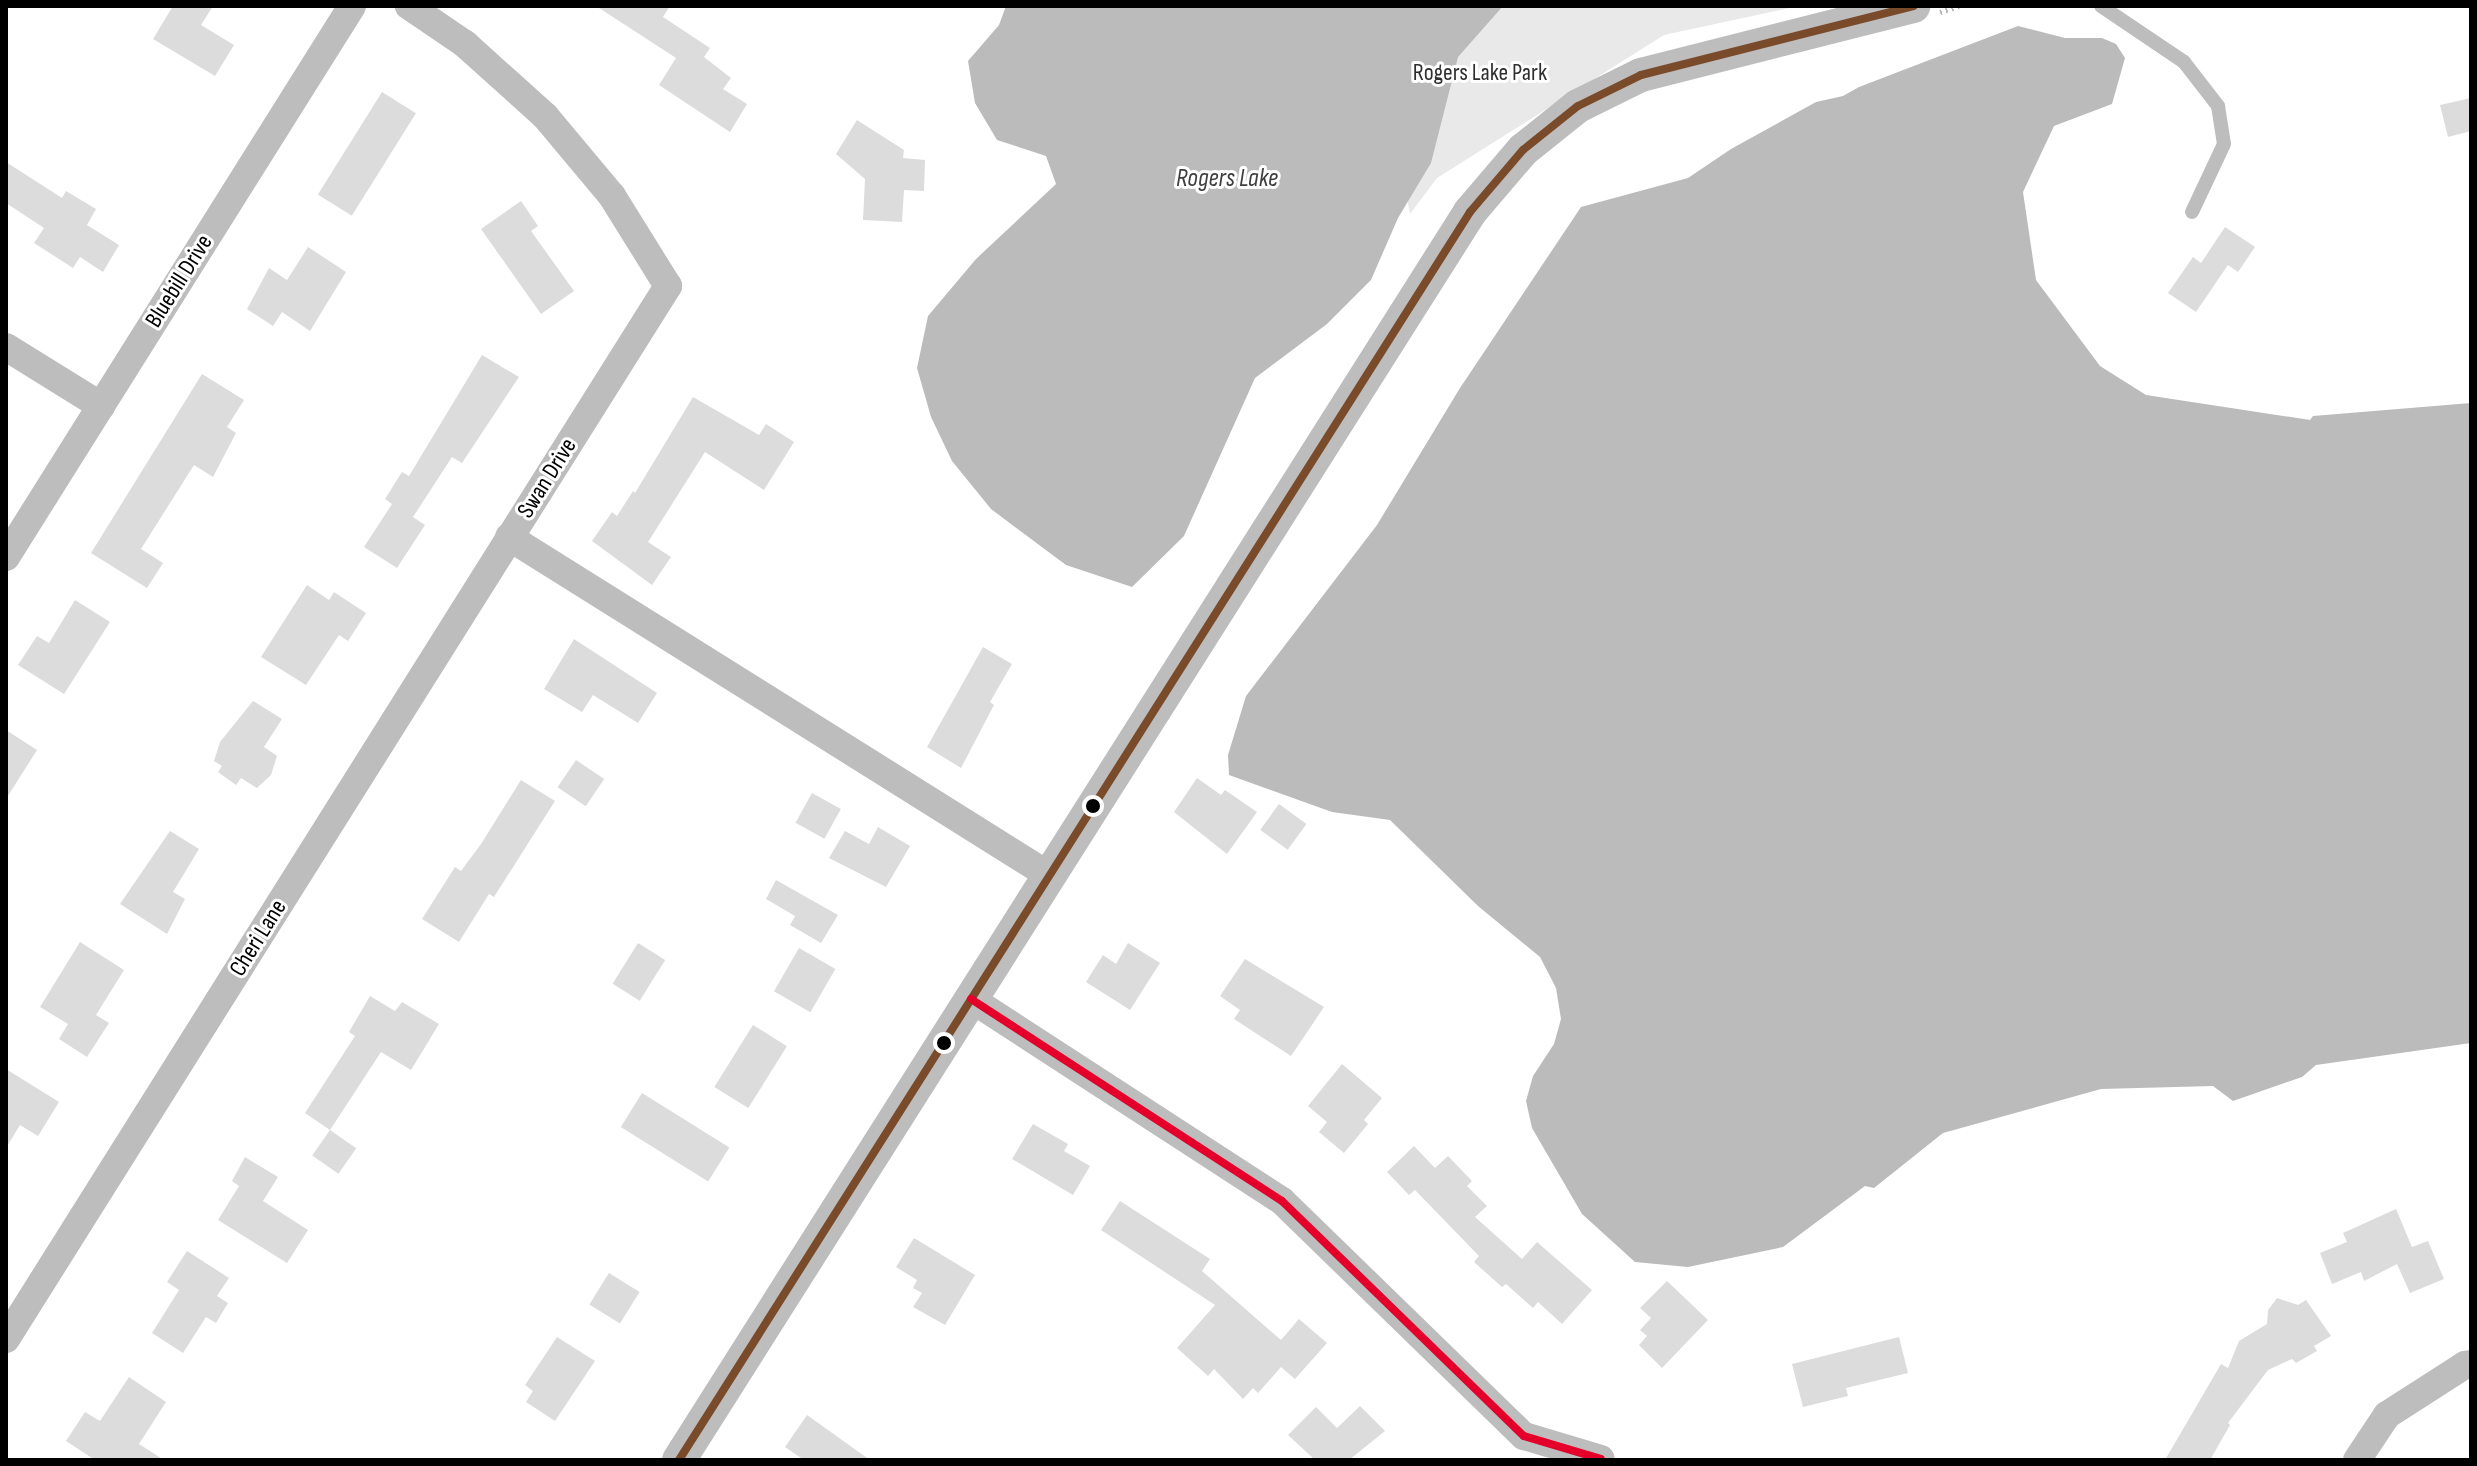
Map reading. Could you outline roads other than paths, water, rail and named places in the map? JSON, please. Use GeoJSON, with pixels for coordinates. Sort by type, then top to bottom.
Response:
{"type":"FeatureCollection","features":[{"type":"Feature","properties":{"kind":"street","name":"Bluebill Drive"},"geometry":{"type":"LineString","coordinates":[[6,557],[352,6]]}},
{"type":"Feature","properties":{"kind":"street","name":"Swan Drive"},"geometry":{"type":"LineString","coordinates":[[409,6],[465,44],[545,116],[612,196],[668,286],[509,537],[1050,876]]}},
{"type":"Feature","properties":{"kind":"street"},"geometry":{"type":"LineString","coordinates":[[679,1460],[1470,212],[1523,150],[1578,106],[1641,75],[1921,10]]}},
{"type":"Feature","properties":{"kind":"street"},"geometry":{"type":"LineString","coordinates":[[6,347],[101,406]]}},
{"type":"Feature","properties":{"kind":"street","name":"Cheri Lane"},"geometry":{"type":"LineString","coordinates":[[6,1339],[509,537]]}},
{"type":"Feature","properties":{"kind":"street"},"geometry":{"type":"LineString","coordinates":[[971,999],[1282,1201],[1524,1436],[1601,1459]]}},
{"type":"Feature","properties":{"kind":"street"},"geometry":{"type":"LineString","coordinates":[[2357,1460],[2387,1415],[2471,1364]]}},
{"type":"Feature","properties":{"kind":"lane"},"geometry":{"type":"LineString","coordinates":[[2101,6],[2184,62],[2218,106],[2224,144],[2192,212]]}},
{"type":"Feature","properties":{"kind":"water","name":"Rogers Lake"},"geometry":{"type":"Polygon","coordinates":[[[1006,6],[1503,6],[1458,57],[1431,163],[1398,218],[1371,280],[1327,324],[1255,378],[1184,536],[1132,587],[1066,565],[991,509],[952,461],[931,417],[917,368],[928,316],[976,259],[1056,184],[1046,156],[997,140],[975,103],[968,61],[999,25],[1006,6]]]}},
{"type":"Feature","properties":{"kind":"water"},"geometry":{"type":"Polygon","coordinates":[[[2018,26],[2065,38],[2102,38],[2116,44],[2125,58],[2112,104],[2054,126],[2023,192],[2036,280],[2100,366],[2146,395],[2310,420],[2313,416],[2471,403],[2471,1043],[2316,1065],[2302,1077],[2233,1101],[2213,1086],[2101,1089],[1943,1133],[1874,1188],[1865,1186],[1783,1247],[1688,1267],[1635,1262],[1582,1214],[1532,1128],[1526,1101],[1533,1076],[1554,1044],[1561,1019],[1556,988],[1540,957],[1478,906],[1390,820],[1332,812],[1229,775],[1228,755],[1246,696],[1377,525],[1460,388],[1581,207],[1688,178],[1731,149],[1816,102],[1843,96],[1859,87],[2018,26]]]}},
{"type":"Feature","properties":{"kind":"park label","name":"Rogers Lake Park"},"geometry":{"type":"Point","coordinates":[1480,73]}}]}
